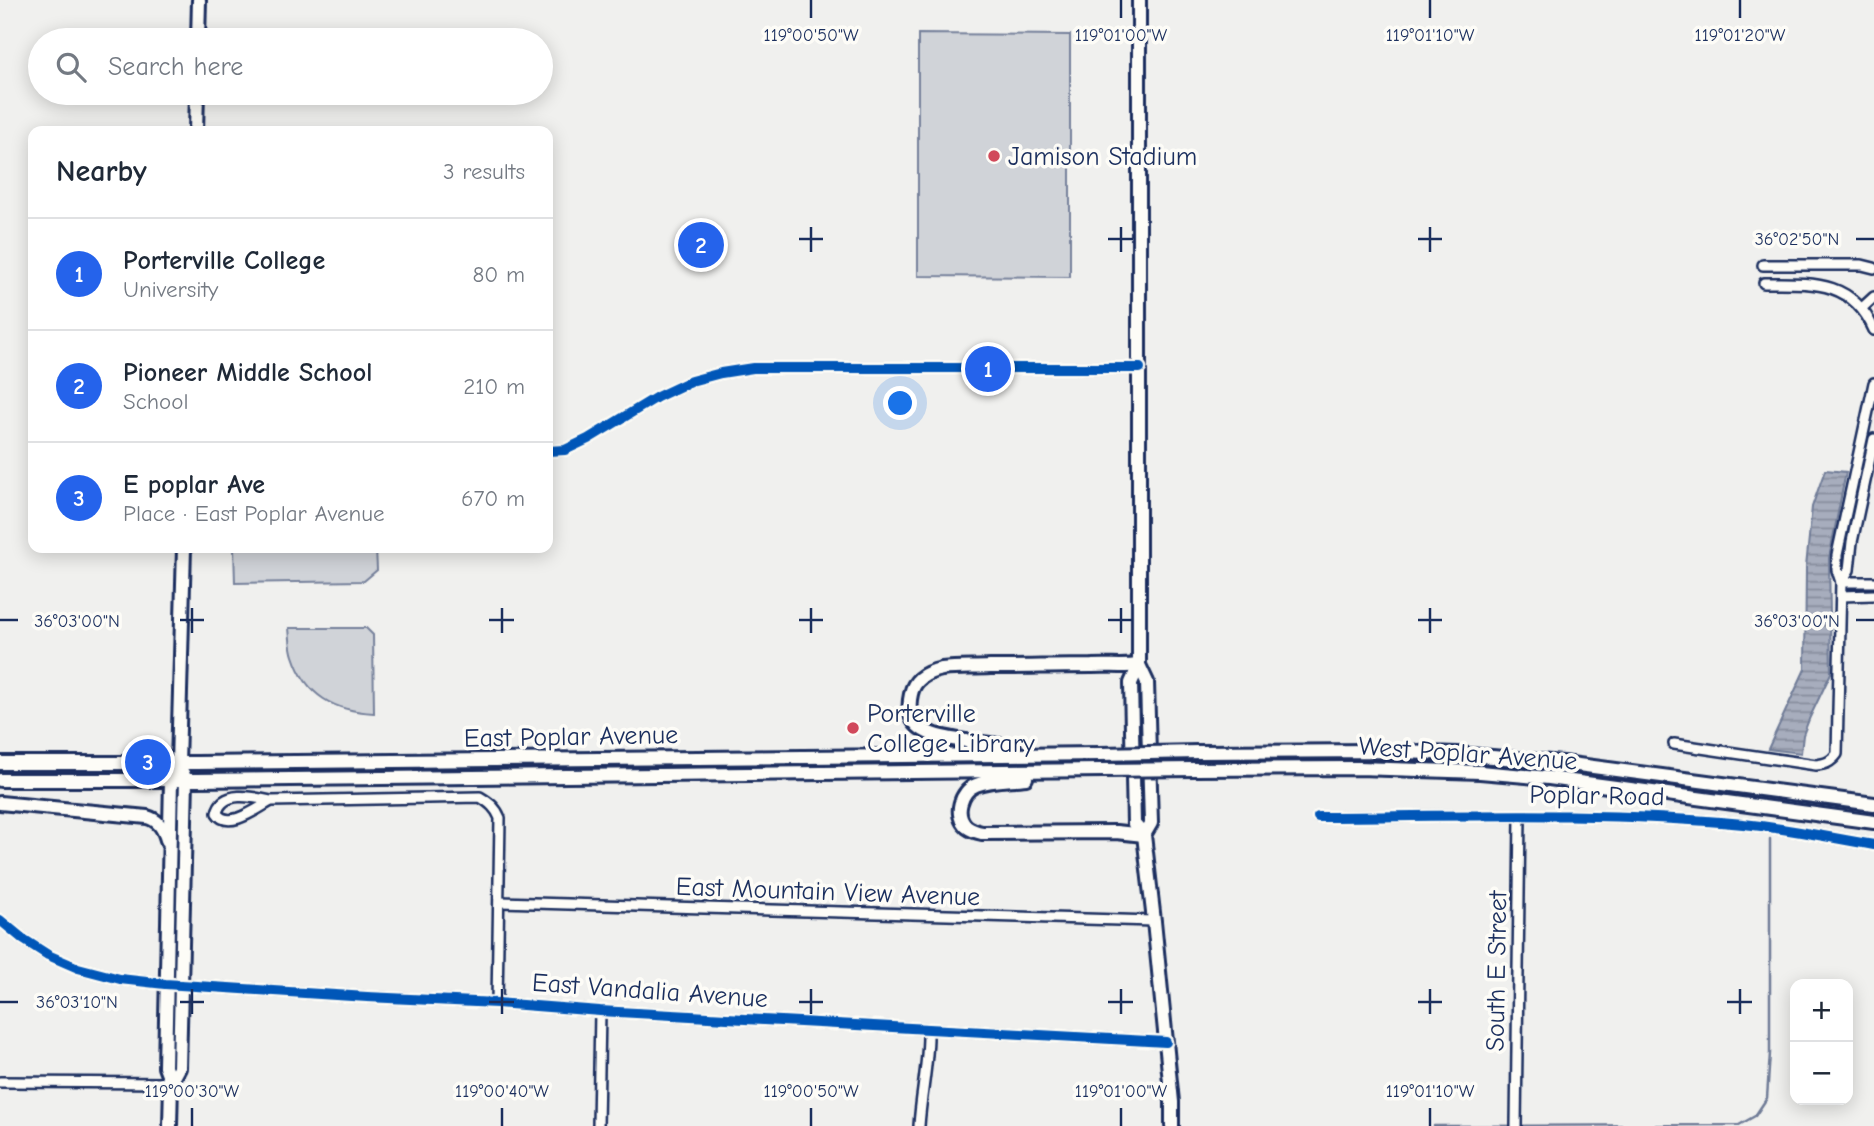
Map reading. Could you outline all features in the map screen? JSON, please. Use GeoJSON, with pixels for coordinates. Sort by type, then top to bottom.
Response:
{"type":"FeatureCollection","features":[{"type":"Feature","properties":{"kind":"main road"},"geometry":{"type":"LineString","coordinates":[[198,28],[199,0]]}},
{"type":"Feature","properties":{"kind":"main road"},"geometry":{"type":"LineString","coordinates":[[1139,0],[1139,665],[1147,682],[1151,823],[1144,835],[1172,1102],[1172,1126]]}},
{"type":"Feature","properties":{"kind":"main road"},"geometry":{"type":"LineString","coordinates":[[196,126],[197,105]]}},
{"type":"Feature","properties":{"kind":"main road"},"geometry":{"type":"LineString","coordinates":[[170,1126],[171,1083],[178,1068],[172,984],[169,858],[172,780],[178,763],[184,553]]}},
{"type":"Feature","properties":{"kind":"main road"},"geometry":{"type":"LineString","coordinates":[[1058,753],[942,738],[928,733],[919,727],[912,716],[910,703],[914,685],[928,673],[953,668],[1139,665]]}},
{"type":"Feature","properties":{"kind":"main road","name":"West Poplar Avenue"},"geometry":{"type":"LineString","coordinates":[[1143,753],[1374,751],[1457,754],[1563,763],[1874,804]]}},
{"type":"Feature","properties":{"kind":"main road","name":"East Poplar Avenue"},"geometry":{"type":"LineString","coordinates":[[0,763],[1143,753]]}},
{"type":"Feature","properties":{"kind":"main road"},"geometry":{"type":"LineString","coordinates":[[172,984],[186,780],[178,763]]}},
{"type":"Feature","properties":{"kind":"main road","name":"West Poplar Avenue"},"geometry":{"type":"LineString","coordinates":[[1141,769],[1400,768],[1505,774],[1874,822]]}},
{"type":"Feature","properties":{"kind":"main road","name":"East Poplar Avenue"},"geometry":{"type":"LineString","coordinates":[[0,780],[1141,769]]}},
{"type":"Feature","properties":{"kind":"main road"},"geometry":{"type":"LineString","coordinates":[[1103,770],[978,784],[963,797],[961,817],[966,826],[982,833],[1116,832],[1144,835]]}},
{"type":"Feature","properties":{"kind":"main road"},"geometry":{"type":"LineString","coordinates":[[0,803],[152,818],[161,826],[165,835],[169,858]]}},
{"type":"Feature","properties":{"kind":"street"},"geometry":{"type":"LineString","coordinates":[[1763,265],[1862,265],[1874,268]]}},
{"type":"Feature","properties":{"kind":"street"},"geometry":{"type":"LineString","coordinates":[[1801,266],[1801,283]]}},
{"type":"Feature","properties":{"kind":"street"},"geometry":{"type":"LineString","coordinates":[[1764,282],[1814,283],[1831,287],[1849,296],[1861,308],[1874,330]]}},
{"type":"Feature","properties":{"kind":"street"},"geometry":{"type":"LineString","coordinates":[[1861,308],[1874,297]]}},
{"type":"Feature","properties":{"kind":"street"},"geometry":{"type":"LineString","coordinates":[[553,451],[565,450],[588,439],[637,408],[691,382],[753,368],[1140,368]]}},
{"type":"Feature","properties":{"kind":"street"},"geometry":{"type":"LineString","coordinates":[[1842,582],[1837,570],[1838,545],[1873,389]]}},
{"type":"Feature","properties":{"kind":"street"},"geometry":{"type":"LineString","coordinates":[[1874,439],[1852,542],[1849,570],[1842,582],[1841,596],[1874,596]]}},
{"type":"Feature","properties":{"kind":"street"},"geometry":{"type":"LineString","coordinates":[[1842,582],[1874,582]]}},
{"type":"Feature","properties":{"kind":"street","name":"Poplar Road"},"geometry":{"type":"LineString","coordinates":[[1674,744],[1816,765],[1833,760],[1838,748],[1841,596]]}},
{"type":"Feature","properties":{"kind":"street"},"geometry":{"type":"LineString","coordinates":[[271,801],[236,820],[224,821],[217,813],[220,805],[231,798],[252,797],[271,801],[480,797],[494,807],[500,818],[497,1003]]}},
{"type":"Feature","properties":{"kind":"street","name":"South E Street"},"geometry":{"type":"LineString","coordinates":[[1516,1126],[1520,816]]}},
{"type":"Feature","properties":{"kind":"street","name":"Poplar Road"},"geometry":{"type":"LineString","coordinates":[[1318,817],[1656,818],[1745,824],[1874,845]]}},
{"type":"Feature","properties":{"kind":"street","name":"East Mountain View Avenue"},"geometry":{"type":"LineString","coordinates":[[500,902],[1154,921]]}},
{"type":"Feature","properties":{"kind":"street","name":"East Vandalia Avenue"},"geometry":{"type":"LineString","coordinates":[[0,920],[48,955],[78,968],[120,979],[367,997],[1166,1042]]}},
{"type":"Feature","properties":{"kind":"street"},"geometry":{"type":"LineString","coordinates":[[598,1126],[600,1011]]}},
{"type":"Feature","properties":{"kind":"street"},"geometry":{"type":"LineString","coordinates":[[919,1126],[920,1101],[929,1046],[928,1028]]}},
{"type":"Feature","properties":{"kind":"street"},"geometry":{"type":"LineString","coordinates":[[0,1082],[171,1083]]}},
{"type":"Feature","properties":{"kind":"shaded area","name":"Jamison Stadium"},"geometry":{"type":"Polygon","coordinates":[[[918,34],[1070,35],[1070,277],[918,276],[918,34]]]}},
{"type":"Feature","properties":{"kind":"shaded area"},"geometry":{"type":"Polygon","coordinates":[[[234,553],[376,553],[377,570],[364,581],[235,583],[234,553]]]}},
{"type":"Feature","properties":{"kind":"shaded area"},"geometry":{"type":"Polygon","coordinates":[[[289,628],[366,628],[373,635],[374,713],[334,705],[314,691],[306,682],[293,656],[289,628]]]}},
{"type":"Feature","properties":{"kind":"water"},"geometry":{"type":"Polygon","coordinates":[[[1825,470],[1846,472],[1829,558],[1831,673],[1803,735],[1801,753],[1768,749],[1805,669],[1806,567],[1812,507],[1825,470]]]}},
{"type":"Feature","properties":{"kind":"waterway"},"geometry":{"type":"LineString","coordinates":[[1434,1126],[1739,1125],[1755,1116],[1767,1098],[1770,1053],[1770,839]]}},
{"type":"Feature","properties":{"kind":"cycle path"},"geometry":{"type":"LineString","coordinates":[[553,451],[565,450],[588,439],[657,397],[691,381],[753,368],[1140,368]]}},
{"type":"Feature","properties":{"kind":"cycle path"},"geometry":{"type":"LineString","coordinates":[[1318,817],[1637,817],[1743,824],[1874,845]]}},
{"type":"Feature","properties":{"kind":"cycle path"},"geometry":{"type":"LineString","coordinates":[[0,920],[48,955],[78,968],[120,979],[165,984],[1166,1042]]}},
{"type":"Feature","properties":{"kind":"place","name":"Jamison Stadium"},"geometry":{"type":"Point","coordinates":[994,156]}},
{"type":"Feature","properties":{"kind":"place","name":"Pioneer Middle School"},"geometry":{"type":"Point","coordinates":[701,245]}},
{"type":"Feature","properties":{"kind":"place","name":"Porterville College"},"geometry":{"type":"Point","coordinates":[988,369]}},
{"type":"Feature","properties":{"kind":"place","name":"Porterville College Library"},"geometry":{"type":"Point","coordinates":[853,728]}},
{"type":"Feature","properties":{"kind":"place","name":"E poplar Ave"},"geometry":{"type":"Point","coordinates":[148,762]}}]}
